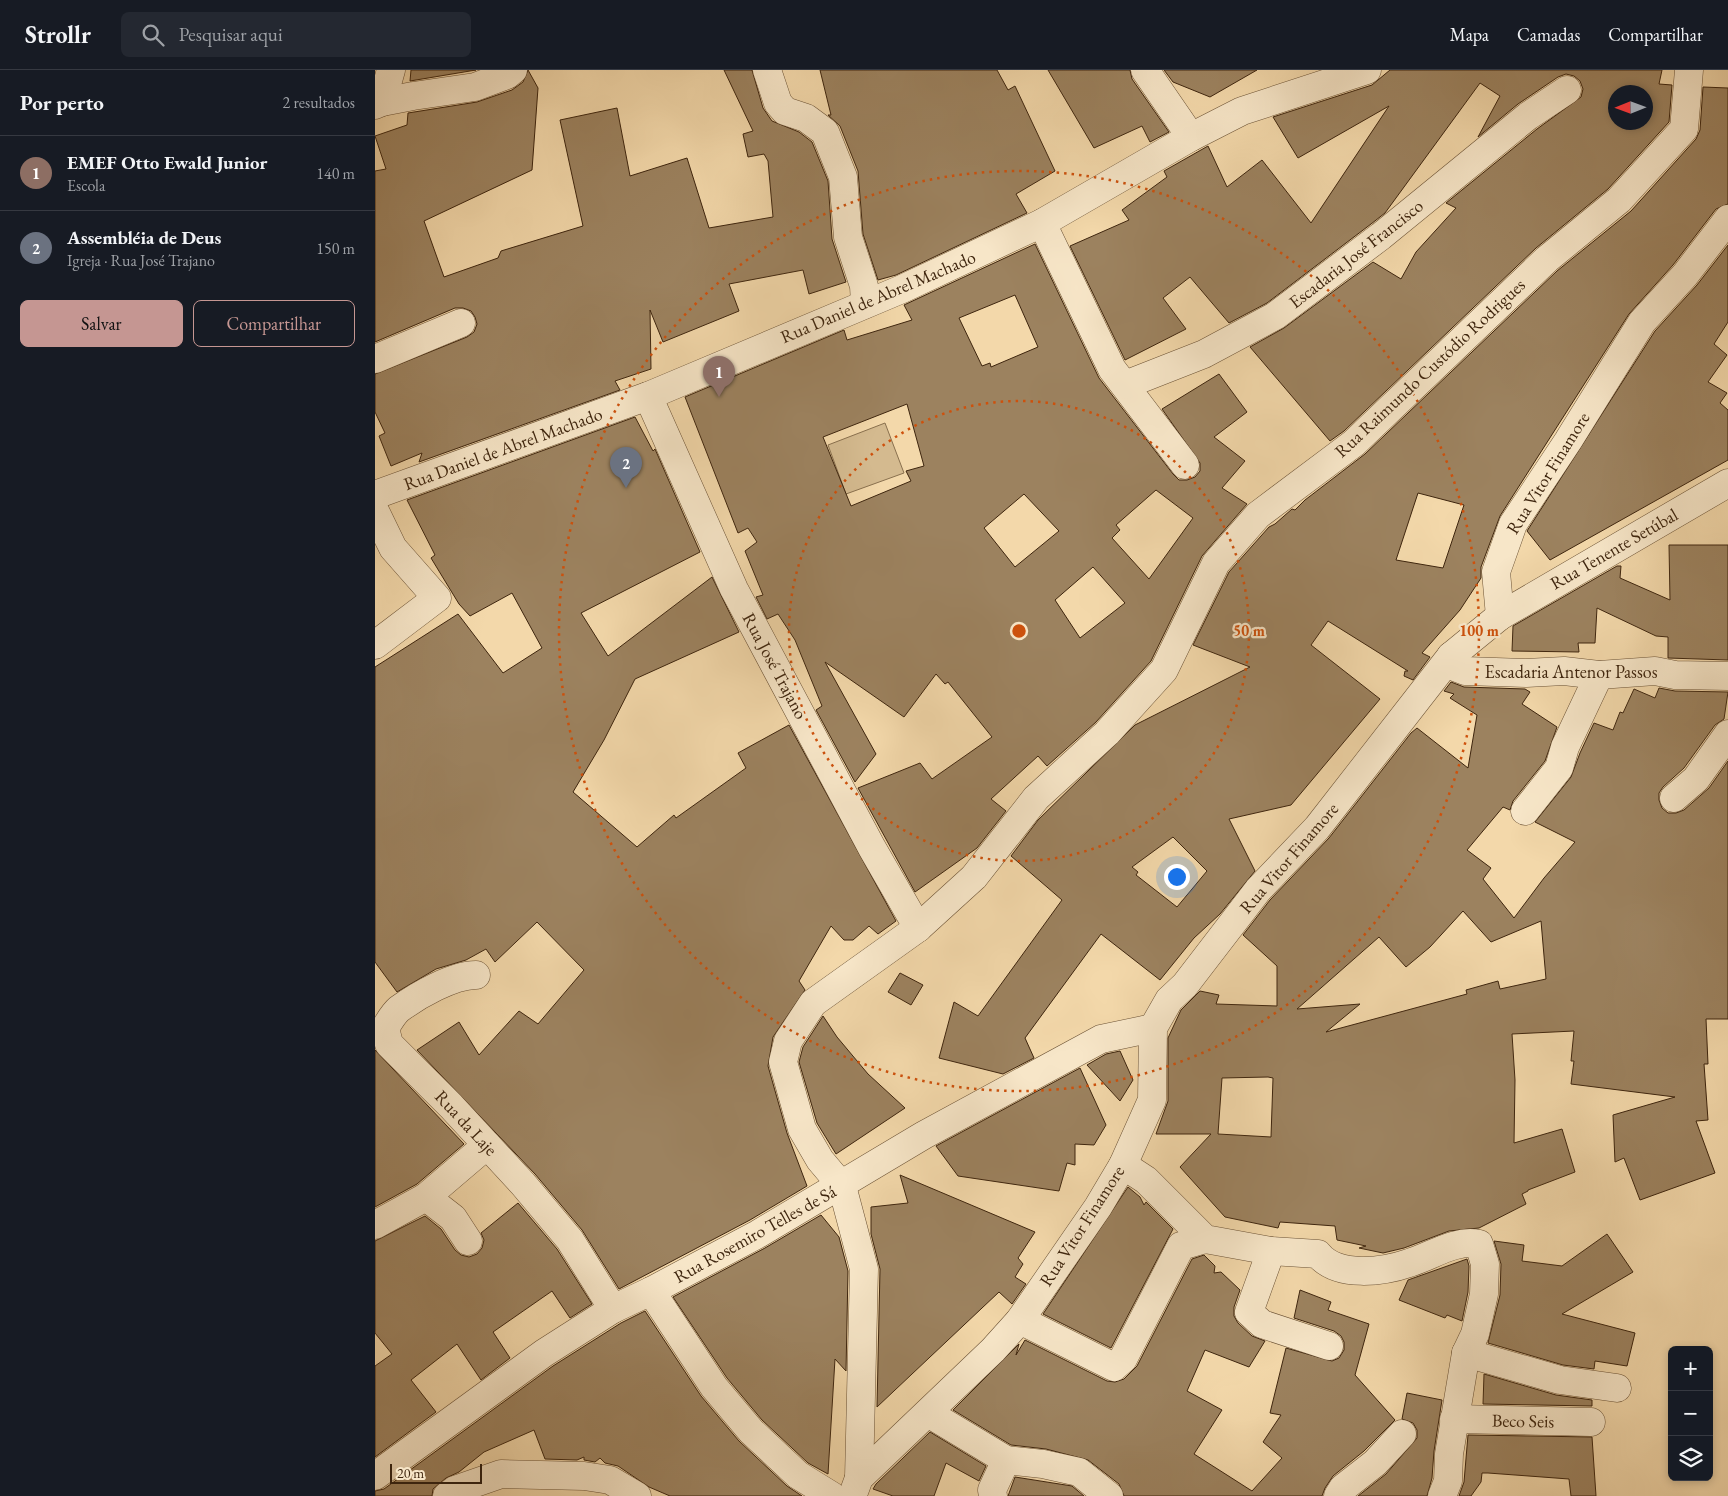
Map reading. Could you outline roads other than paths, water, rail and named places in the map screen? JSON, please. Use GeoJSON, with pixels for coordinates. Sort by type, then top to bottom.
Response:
{"type":"FeatureCollection","features":[{"type":"Feature","properties":{"kind":"street"},"geometry":{"type":"LineString","coordinates":[[391,70],[379,104],[475,87],[507,76],[513,70]]}},
{"type":"Feature","properties":{"kind":"street"},"geometry":{"type":"LineString","coordinates":[[767,70],[778,104],[785,111],[805,118],[825,132],[843,177],[848,237],[852,243],[864,286],[865,304]]}},
{"type":"Feature","properties":{"kind":"street"},"geometry":{"type":"LineString","coordinates":[[1145,70],[1191,137]]}},
{"type":"Feature","properties":{"kind":"street","name":"Rua Daniel de Abrel Machado"},"geometry":{"type":"LineString","coordinates":[[375,496],[648,396],[865,304],[1042,223],[1191,137],[1242,111],[1367,70]]}},
{"type":"Feature","properties":{"kind":"street","name":"Rua Raimundo Custódio Rodrigues"},"geometry":{"type":"LineString","coordinates":[[856,1487],[864,1269],[841,1186],[820,1160],[802,1129],[783,1062],[788,1041],[813,1003],[918,928],[974,877],[1036,798],[1107,733],[1164,670],[1216,563],[1257,515],[1354,442],[1547,259],[1619,200],[1683,129],[1689,70]]}},
{"type":"Feature","properties":{"kind":"street","name":"Escadaria José Francisco"},"geometry":{"type":"LineString","coordinates":[[1125,386],[1204,354],[1275,316],[1381,236],[1528,116],[1567,90]]}},
{"type":"Feature","properties":{"kind":"street","name":"Rua Vitor Finamore"},"geometry":{"type":"LineString","coordinates":[[856,1487],[993,1350],[1020,1320],[1098,1207],[1123,1165],[1152,1100],[1153,1028],[1169,1000],[1185,985],[1259,890],[1317,828],[1451,656],[1500,616],[1496,572],[1513,524],[1568,441],[1641,322],[1685,275],[1728,219]]}},
{"type":"Feature","properties":{"kind":"street"},"geometry":{"type":"LineString","coordinates":[[1042,223],[1112,369],[1185,465]]}},
{"type":"Feature","properties":{"kind":"street"},"geometry":{"type":"LineString","coordinates":[[375,359],[461,323]]}},
{"type":"Feature","properties":{"kind":"street","name":"Rua José Trajano"},"geometry":{"type":"LineString","coordinates":[[648,396],[734,589],[872,848],[918,928]]}},
{"type":"Feature","properties":{"kind":"street","name":"Rua Tenente Setúbal"},"geometry":{"type":"LineString","coordinates":[[1500,616],[1728,483]]}},
{"type":"Feature","properties":{"kind":"street"},"geometry":{"type":"LineString","coordinates":[[375,511],[393,548],[437,598],[375,645]]}},
{"type":"Feature","properties":{"kind":"street","name":"Escadaria Antenor Passos"},"geometry":{"type":"LineString","coordinates":[[1451,656],[1457,668],[1465,672],[1526,673],[1563,671],[1599,675],[1655,671],[1675,675],[1728,676]]}},
{"type":"Feature","properties":{"kind":"street"},"geometry":{"type":"LineString","coordinates":[[1525,811],[1559,768],[1565,747],[1599,675]]}},
{"type":"Feature","properties":{"kind":"street"},"geometry":{"type":"LineString","coordinates":[[1674,798],[1696,778],[1728,734]]}},
{"type":"Feature","properties":{"kind":"street","name":"Rua da Laje"},"geometry":{"type":"LineString","coordinates":[[476,975],[464,975],[439,986],[397,1010],[385,1028],[389,1044],[405,1058],[487,1146],[570,1240],[613,1309]]}},
{"type":"Feature","properties":{"kind":"street","name":"Rua Rosemiro Telles de Sá"},"geometry":{"type":"LineString","coordinates":[[375,1476],[544,1353],[613,1309],[651,1291],[841,1186],[924,1135],[1101,1039],[1153,1028]]}},
{"type":"Feature","properties":{"kind":"street"},"geometry":{"type":"LineString","coordinates":[[375,1224],[426,1196],[487,1146]]}},
{"type":"Feature","properties":{"kind":"street"},"geometry":{"type":"LineString","coordinates":[[1123,1165],[1146,1180],[1205,1239]]}},
{"type":"Feature","properties":{"kind":"street"},"geometry":{"type":"LineString","coordinates":[[426,1196],[453,1218],[468,1241]]}},
{"type":"Feature","properties":{"kind":"street"},"geometry":{"type":"LineString","coordinates":[[1020,1320],[1114,1367],[1123,1359],[1138,1333],[1181,1246],[1205,1239],[1271,1252],[1318,1254],[1325,1262],[1355,1272],[1407,1264],[1458,1244],[1469,1242],[1479,1244],[1485,1264],[1484,1294],[1475,1334],[1466,1353],[1454,1419],[1448,1481],[1442,1496]]}},
{"type":"Feature","properties":{"kind":"street"},"geometry":{"type":"LineString","coordinates":[[1271,1252],[1249,1312],[1262,1324],[1329,1346]]}},
{"type":"Feature","properties":{"kind":"street"},"geometry":{"type":"LineString","coordinates":[[651,1291],[714,1387],[751,1431],[798,1475],[832,1496]]}},
{"type":"Feature","properties":{"kind":"street"},"geometry":{"type":"LineString","coordinates":[[1466,1353],[1560,1380],[1617,1388]]}},
{"type":"Feature","properties":{"kind":"street"},"geometry":{"type":"LineString","coordinates":[[928,1413],[1006,1460],[1043,1464],[1079,1472],[1109,1496]]}},
{"type":"Feature","properties":{"kind":"street","name":"Beco Seis"},"geometry":{"type":"LineString","coordinates":[[1454,1419],[1591,1422]]}},
{"type":"Feature","properties":{"kind":"street"},"geometry":{"type":"LineString","coordinates":[[1338,1496],[1343,1488],[1375,1463],[1401,1434]]}},
{"type":"Feature","properties":{"kind":"street"},"geometry":{"type":"LineString","coordinates":[[993,1496],[992,1490],[1006,1460]]}},
{"type":"Feature","properties":{"kind":"street"},"geometry":{"type":"LineString","coordinates":[[447,1496],[455,1490],[501,1474],[583,1476],[610,1480],[635,1495]]}},
{"type":"Feature","properties":{"kind":"place","name":"EMEF Otto Ewald Junior"},"geometry":{"type":"Point","coordinates":[719,397]}},
{"type":"Feature","properties":{"kind":"place","name":"Assembléia de Deus"},"geometry":{"type":"Point","coordinates":[626,488]}}]}
